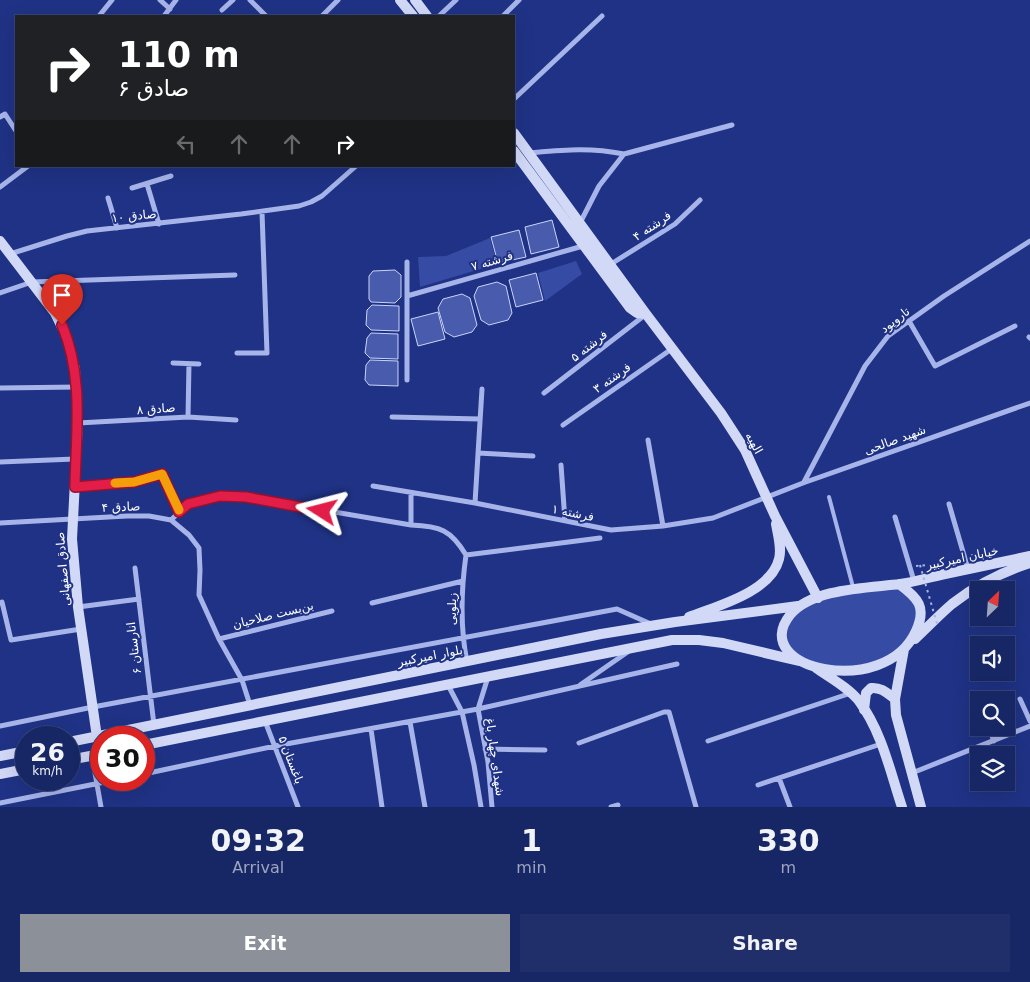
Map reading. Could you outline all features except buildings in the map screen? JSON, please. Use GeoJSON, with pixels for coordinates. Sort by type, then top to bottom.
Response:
{"type":"FeatureCollection","features":[{"type":"Feature","properties":{"kind":"main road"},"geometry":{"type":"LineString","coordinates":[[400,0],[412,15]]}},
{"type":"Feature","properties":{"kind":"main road"},"geometry":{"type":"LineString","coordinates":[[415,0],[426,15]]}},
{"type":"Feature","properties":{"kind":"main road","name":"الهیه"},"geometry":{"type":"LineString","coordinates":[[515,134],[734,432],[745,450],[775,516],[818,598]]}},
{"type":"Feature","properties":{"kind":"main road","name":"الهیه"},"geometry":{"type":"LineString","coordinates":[[515,152],[630,308],[637,313],[646,314]]}},
{"type":"Feature","properties":{"kind":"main road","name":"صادق اصفهانی"},"geometry":{"type":"LineString","coordinates":[[0,241],[55,313],[62,325],[73,357],[77,387],[78,423],[72,539],[78,607],[96,726]]}},
{"type":"Feature","properties":{"kind":"main road"},"geometry":{"type":"LineString","coordinates":[[675,622],[736,597],[766,581],[779,560],[780,549],[775,516]]}},
{"type":"Feature","properties":{"kind":"main road","name":"خیابان امیرکبیر"},"geometry":{"type":"LineString","coordinates":[[900,584],[1030,556]]}},
{"type":"Feature","properties":{"kind":"main road","name":"خیابان امیرکبیر"},"geometry":{"type":"LineString","coordinates":[[908,646],[951,605],[967,594],[984,583],[1030,563]]}},
{"type":"Feature","properties":{"kind":"main road"},"geometry":{"type":"LineString","coordinates":[[799,661],[787,652],[782,638],[788,617],[798,606],[818,598],[873,586],[900,584],[912,593],[920,603],[922,615],[908,646],[895,699],[896,715],[922,807]]}},
{"type":"Feature","properties":{"kind":"main road","name":"بلوار امیرکبیر"},"geometry":{"type":"LineString","coordinates":[[149,726],[601,634],[798,606]]}},
{"type":"Feature","properties":{"kind":"main road"},"geometry":{"type":"LineString","coordinates":[[155,743],[672,640],[699,640],[723,643],[842,671],[856,671],[883,663],[908,646]]}},
{"type":"Feature","properties":{"kind":"main road"},"geometry":{"type":"LineString","coordinates":[[811,664],[858,700],[878,733],[902,807]]}},
{"type":"Feature","properties":{"kind":"main road"},"geometry":{"type":"LineString","coordinates":[[864,710],[866,693],[870,688],[877,687],[884,690],[895,699]]}},
{"type":"Feature","properties":{"kind":"main road"},"geometry":{"type":"LineString","coordinates":[[0,756],[15,753]]}},
{"type":"Feature","properties":{"kind":"main road"},"geometry":{"type":"LineString","coordinates":[[0,774],[15,771]]}},
{"type":"Feature","properties":{"kind":"street"},"geometry":{"type":"LineString","coordinates":[[100,15],[112,0]]}},
{"type":"Feature","properties":{"kind":"street"},"geometry":{"type":"LineString","coordinates":[[160,0],[170,9]]}},
{"type":"Feature","properties":{"kind":"street"},"geometry":{"type":"LineString","coordinates":[[165,15],[176,0]]}},
{"type":"Feature","properties":{"kind":"street"},"geometry":{"type":"LineString","coordinates":[[222,10],[233,0]]}},
{"type":"Feature","properties":{"kind":"street"},"geometry":{"type":"LineString","coordinates":[[250,0],[265,15]]}},
{"type":"Feature","properties":{"kind":"street"},"geometry":{"type":"LineString","coordinates":[[323,15],[338,0]]}},
{"type":"Feature","properties":{"kind":"street"},"geometry":{"type":"LineString","coordinates":[[440,15],[456,0]]}},
{"type":"Feature","properties":{"kind":"street"},"geometry":{"type":"LineString","coordinates":[[504,15],[519,0]]}},
{"type":"Feature","properties":{"kind":"street"},"geometry":{"type":"LineString","coordinates":[[515,98],[602,16]]}},
{"type":"Feature","properties":{"kind":"street"},"geometry":{"type":"LineString","coordinates":[[0,117],[5,114],[15,129]]}},
{"type":"Feature","properties":{"kind":"street"},"geometry":{"type":"LineString","coordinates":[[528,153],[578,148],[624,154],[732,125]]}},
{"type":"Feature","properties":{"kind":"street"},"geometry":{"type":"LineString","coordinates":[[580,223],[599,186],[624,154]]}},
{"type":"Feature","properties":{"kind":"street"},"geometry":{"type":"LineString","coordinates":[[0,187],[27,167]]}},
{"type":"Feature","properties":{"kind":"street","name":"صادق ۱۰"},"geometry":{"type":"LineString","coordinates":[[10,254],[67,236],[117,228],[262,212],[311,202],[322,196],[355,167]]}},
{"type":"Feature","properties":{"kind":"street"},"geometry":{"type":"LineString","coordinates":[[132,188],[172,176]]}},
{"type":"Feature","properties":{"kind":"street"},"geometry":{"type":"LineString","coordinates":[[147,184],[159,224]]}},
{"type":"Feature","properties":{"kind":"street"},"geometry":{"type":"LineString","coordinates":[[108,198],[117,228]]}},
{"type":"Feature","properties":{"kind":"street","name":"فرشته ۴"},"geometry":{"type":"LineString","coordinates":[[611,264],[675,224],[700,200]]}},
{"type":"Feature","properties":{"kind":"street"},"geometry":{"type":"LineString","coordinates":[[237,353],[267,353],[262,212]]}},
{"type":"Feature","properties":{"kind":"street","name":"تاروپود"},"geometry":{"type":"LineString","coordinates":[[803,483],[865,366],[888,336],[909,320],[1030,241]]}},
{"type":"Feature","properties":{"kind":"street","name":"فرشته ۷"},"geometry":{"type":"LineString","coordinates":[[407,296],[583,246]]}},
{"type":"Feature","properties":{"kind":"street"},"geometry":{"type":"LineString","coordinates":[[407,262],[407,380]]}},
{"type":"Feature","properties":{"kind":"street"},"geometry":{"type":"LineString","coordinates":[[0,293],[32,282],[236,275]]}},
{"type":"Feature","properties":{"kind":"street","name":"فرشته ۵"},"geometry":{"type":"LineString","coordinates":[[544,393],[646,314]]}},
{"type":"Feature","properties":{"kind":"street"},"geometry":{"type":"LineString","coordinates":[[909,320],[935,366],[1015,326]]}},
{"type":"Feature","properties":{"kind":"street","name":"فرشته ۳"},"geometry":{"type":"LineString","coordinates":[[563,425],[673,348]]}},
{"type":"Feature","properties":{"kind":"street"},"geometry":{"type":"LineString","coordinates":[[173,363],[199,364]]}},
{"type":"Feature","properties":{"kind":"street"},"geometry":{"type":"LineString","coordinates":[[188,416],[189,364]]}},
{"type":"Feature","properties":{"kind":"street"},"geometry":{"type":"LineString","coordinates":[[0,388],[77,387]]}},
{"type":"Feature","properties":{"kind":"street"},"geometry":{"type":"LineString","coordinates":[[475,503],[482,389]]}},
{"type":"Feature","properties":{"kind":"street","name":"شهید صالحی"},"geometry":{"type":"LineString","coordinates":[[767,496],[1030,403]]}},
{"type":"Feature","properties":{"kind":"street","name":"صادق ۸"},"geometry":{"type":"LineString","coordinates":[[78,423],[188,416],[236,420]]}},
{"type":"Feature","properties":{"kind":"street"},"geometry":{"type":"LineString","coordinates":[[392,417],[480,419]]}},
{"type":"Feature","properties":{"kind":"street"},"geometry":{"type":"LineString","coordinates":[[648,440],[663,526]]}},
{"type":"Feature","properties":{"kind":"street"},"geometry":{"type":"LineString","coordinates":[[478,453],[532,456]]}},
{"type":"Feature","properties":{"kind":"street"},"geometry":{"type":"LineString","coordinates":[[0,462],[75,459]]}},
{"type":"Feature","properties":{"kind":"street"},"geometry":{"type":"LineString","coordinates":[[561,465],[565,521]]}},
{"type":"Feature","properties":{"kind":"street"},"geometry":{"type":"LineString","coordinates":[[75,487],[134,482],[162,474],[179,512]]}},
{"type":"Feature","properties":{"kind":"street","name":"فرشته ۱"},"geometry":{"type":"LineString","coordinates":[[373,486],[475,503],[611,530],[663,526],[713,518],[767,496]]}},
{"type":"Feature","properties":{"kind":"street"},"geometry":{"type":"LineString","coordinates":[[411,493],[411,525]]}},
{"type":"Feature","properties":{"kind":"street"},"geometry":{"type":"LineString","coordinates":[[250,705],[242,680],[219,639],[199,595],[199,548],[190,535],[171,520],[188,504],[220,496],[246,497],[411,525],[436,527],[449,534],[466,555],[600,538]]}},
{"type":"Feature","properties":{"kind":"street"},"geometry":{"type":"LineString","coordinates":[[949,504],[968,569]]}},
{"type":"Feature","properties":{"kind":"street","name":"صادق ۴"},"geometry":{"type":"LineString","coordinates":[[0,523],[127,516],[149,516],[171,520]]}},
{"type":"Feature","properties":{"kind":"street"},"geometry":{"type":"LineString","coordinates":[[896,517],[914,581]]}},
{"type":"Feature","properties":{"kind":"street","name":"زیلویی"},"geometry":{"type":"LineString","coordinates":[[466,555],[462,581],[462,637],[467,662]]}},
{"type":"Feature","properties":{"kind":"street","name":"انارستان ۶"},"geometry":{"type":"LineString","coordinates":[[135,568],[154,725]]}},
{"type":"Feature","properties":{"kind":"street"},"geometry":{"type":"LineString","coordinates":[[372,603],[462,581]]}},
{"type":"Feature","properties":{"kind":"street"},"geometry":{"type":"LineString","coordinates":[[78,607],[139,599]]}},
{"type":"Feature","properties":{"kind":"street"},"geometry":{"type":"LineString","coordinates":[[0,603],[2,602],[11,640],[82,629]]}},
{"type":"Feature","properties":{"kind":"street"},"geometry":{"type":"LineString","coordinates":[[0,726],[150,696],[617,609],[654,626]]}},
{"type":"Feature","properties":{"kind":"street","name":"بن‌بست صلاحیان"},"geometry":{"type":"LineString","coordinates":[[219,639],[332,611]]}},
{"type":"Feature","properties":{"kind":"street"},"geometry":{"type":"LineString","coordinates":[[578,687],[633,648]]}},
{"type":"Feature","properties":{"kind":"street"},"geometry":{"type":"LineString","coordinates":[[155,772],[275,746],[478,709],[678,664]]}},
{"type":"Feature","properties":{"kind":"street"},"geometry":{"type":"LineString","coordinates":[[478,709],[488,677]]}},
{"type":"Feature","properties":{"kind":"street","name":"شهدای چهار باغ"},"geometry":{"type":"LineString","coordinates":[[448,685],[462,712],[481,807]]}},
{"type":"Feature","properties":{"kind":"street"},"geometry":{"type":"LineString","coordinates":[[708,741],[851,693]]}},
{"type":"Feature","properties":{"kind":"street"},"geometry":{"type":"LineString","coordinates":[[1020,699],[1030,721]]}},
{"type":"Feature","properties":{"kind":"street","name":"شهدای چهار باغ"},"geometry":{"type":"LineString","coordinates":[[478,709],[492,807]]}},
{"type":"Feature","properties":{"kind":"street"},"geometry":{"type":"LineString","coordinates":[[579,743],[668,712],[696,807]]}},
{"type":"Feature","properties":{"kind":"street","name":"باغستان ۵"},"geometry":{"type":"LineString","coordinates":[[265,721],[298,807]]}},
{"type":"Feature","properties":{"kind":"street"},"geometry":{"type":"LineString","coordinates":[[410,722],[424,807]]}},
{"type":"Feature","properties":{"kind":"street"},"geometry":{"type":"LineString","coordinates":[[911,773],[1030,726]]}},
{"type":"Feature","properties":{"kind":"street"},"geometry":{"type":"LineString","coordinates":[[371,729],[382,807]]}},
{"type":"Feature","properties":{"kind":"street"},"geometry":{"type":"LineString","coordinates":[[992,736],[994,741]]}},
{"type":"Feature","properties":{"kind":"street"},"geometry":{"type":"LineString","coordinates":[[758,785],[881,744]]}},
{"type":"Feature","properties":{"kind":"street"},"geometry":{"type":"LineString","coordinates":[[485,749],[545,750]]}},
{"type":"Feature","properties":{"kind":"street"},"geometry":{"type":"LineString","coordinates":[[779,778],[790,807]]}},
{"type":"Feature","properties":{"kind":"street"},"geometry":{"type":"LineString","coordinates":[[0,803],[90,785]]}},
{"type":"Feature","properties":{"kind":"street"},"geometry":{"type":"LineString","coordinates":[[98,791],[100,807]]}},
{"type":"Feature","properties":{"kind":"street"},"geometry":{"type":"LineString","coordinates":[[611,807],[618,806]]}},
{"type":"Feature","properties":{"kind":"lane"},"geometry":{"type":"LineString","coordinates":[[829,497],[853,589]]}},
{"type":"Feature","properties":{"kind":"path"},"geometry":{"type":"LineString","coordinates":[[920,565],[938,627]]}},
{"type":"Feature","properties":{"kind":"shaded area"},"geometry":{"type":"Polygon","coordinates":[[[490,238],[497,264],[420,287],[418,257],[446,256],[490,238]]]}},
{"type":"Feature","properties":{"kind":"shaded area"},"geometry":{"type":"Polygon","coordinates":[[[576,261],[582,274],[545,301],[538,273],[576,261]]]}},
{"type":"Feature","properties":{"kind":"shaded area"},"geometry":{"type":"Polygon","coordinates":[[[899,586],[911,594],[920,615],[910,642],[884,661],[843,669],[799,659],[784,638],[791,618],[819,599],[899,586]]]}},
{"type":"Feature","properties":{"kind":"slow traffic"},"geometry":{"type":"LineString","coordinates":[[115,483],[134,482],[162,474],[179,510]]}},
{"type":"Feature","properties":{"kind":"route"},"geometry":{"type":"LineString","coordinates":[[62,325],[73,357],[76,378],[78,423],[75,487],[134,482],[162,474],[179,512],[188,504],[220,496],[246,497],[322,511]]}}]}
